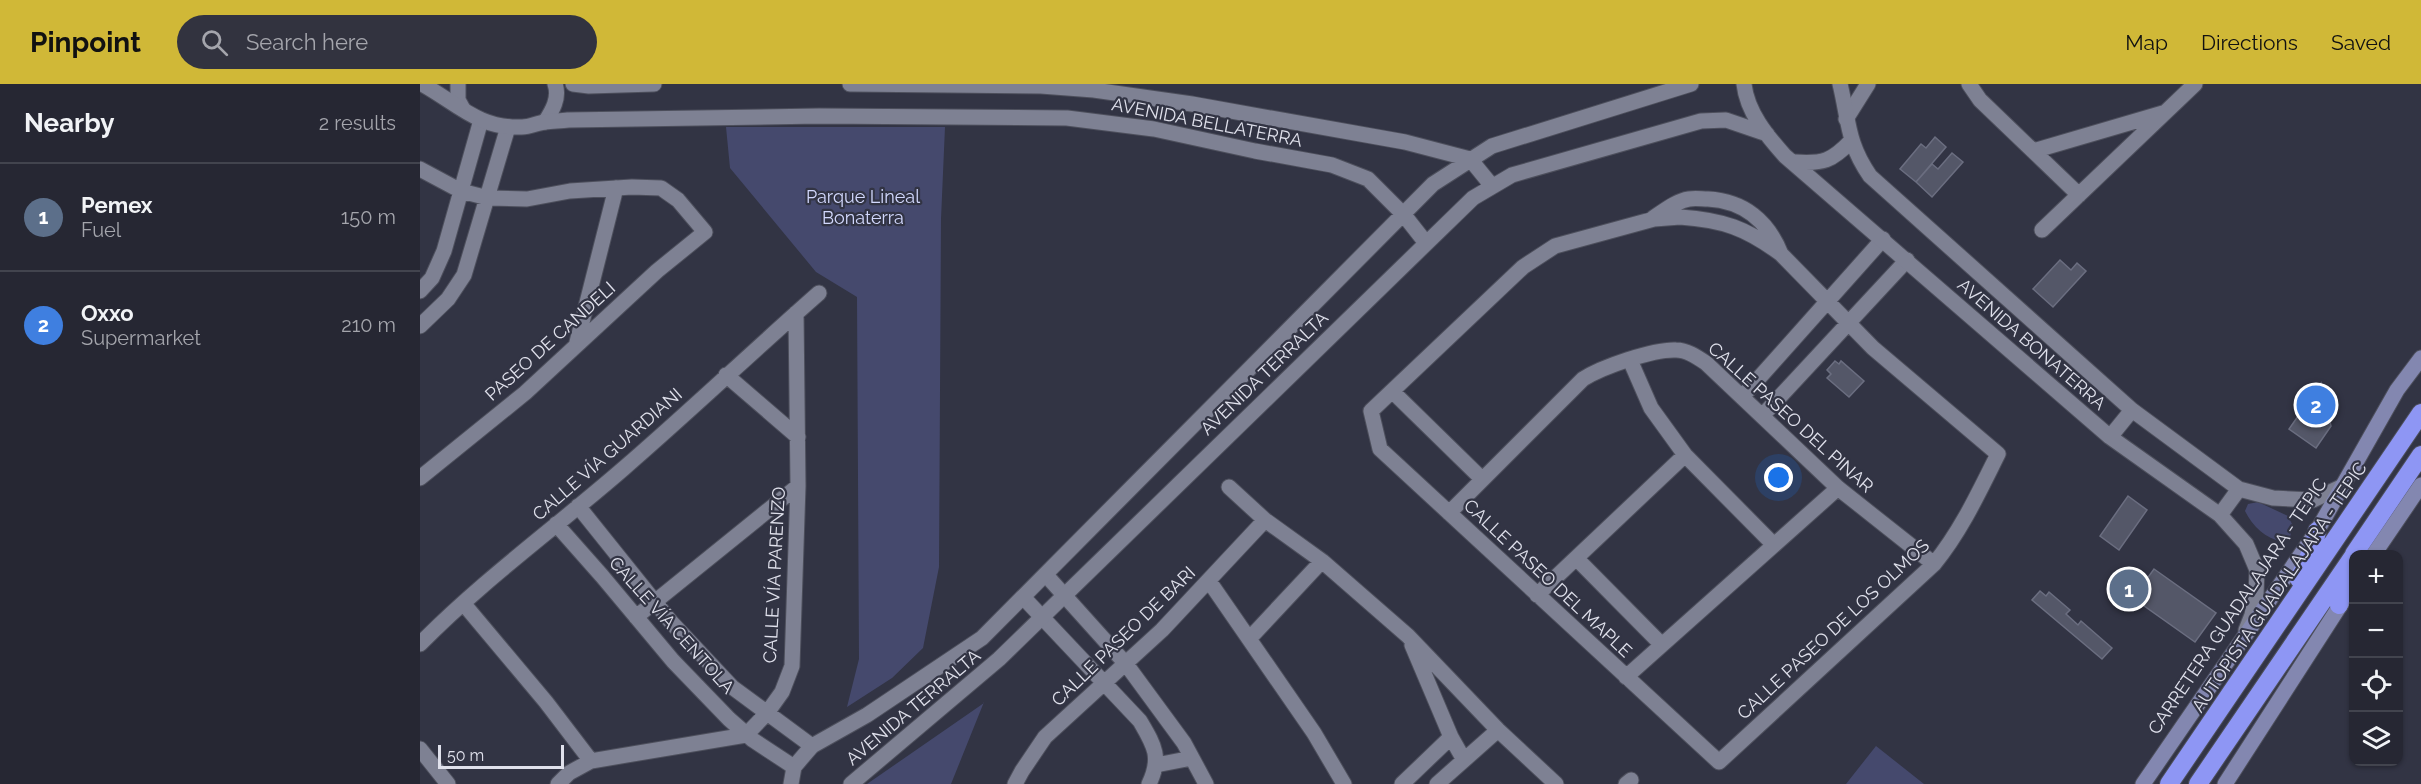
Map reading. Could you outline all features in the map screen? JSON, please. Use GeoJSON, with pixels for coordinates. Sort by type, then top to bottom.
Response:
{"type":"FeatureCollection","features":[{"type":"Feature","properties":{"kind":"highway","name":"AUTOPISTA GUADALAJARA - TEPIC"},"geometry":{"type":"LineString","coordinates":[[2169,784],[2421,413]]}},
{"type":"Feature","properties":{"kind":"highway"},"geometry":{"type":"LineString","coordinates":[[2356,550],[2421,455]]}},
{"type":"Feature","properties":{"kind":"highway"},"geometry":{"type":"LineString","coordinates":[[2295,600],[2300,578],[2314,545],[2317,531]]}},
{"type":"Feature","properties":{"kind":"highway"},"geometry":{"type":"LineString","coordinates":[[2198,784],[2349,560]]}},
{"type":"Feature","properties":{"kind":"highway"},"geometry":{"type":"LineString","coordinates":[[2339,605],[2349,567]]}},
{"type":"Feature","properties":{"kind":"main road","name":"CARRETERA GUADALAJARA - TEPIC"},"geometry":{"type":"LineString","coordinates":[[2143,784],[2317,531],[2397,390],[2421,358]]}},
{"type":"Feature","properties":{"kind":"main road"},"geometry":{"type":"LineString","coordinates":[[2377,550],[2421,485]]}},
{"type":"Feature","properties":{"kind":"main road"},"geometry":{"type":"LineString","coordinates":[[2225,784],[2349,591]]}},
{"type":"Feature","properties":{"kind":"street","name":"AVENIDA BELLATERRA"},"geometry":{"type":"LineString","coordinates":[[422,84],[481,120],[500,127],[525,128],[545,122],[808,117],[1067,118],[1154,129],[1332,165],[1368,179],[1404,215],[1426,243]]}},
{"type":"Feature","properties":{"kind":"street"},"geometry":{"type":"LineString","coordinates":[[458,84],[458,100],[463,109]]}},
{"type":"Feature","properties":{"kind":"street"},"geometry":{"type":"LineString","coordinates":[[545,122],[553,109],[557,88],[555,84]]}},
{"type":"Feature","properties":{"kind":"street"},"geometry":{"type":"LineString","coordinates":[[573,84],[589,86],[654,84]]}},
{"type":"Feature","properties":{"kind":"street","name":"AVENIDA BELLATERRA"},"geometry":{"type":"LineString","coordinates":[[850,84],[1041,86],[1094,90],[1191,104],[1405,142],[1470,159]]}},
{"type":"Feature","properties":{"kind":"street","name":"AVENIDA TERRALTA"},"geometry":{"type":"LineString","coordinates":[[794,767],[812,746],[867,715],[982,638],[1433,184],[1492,146],[1691,84]]}},
{"type":"Feature","properties":{"kind":"street","name":"AVENIDA BONATERRA"},"geometry":{"type":"LineString","coordinates":[[1744,84],[1751,106],[1767,134],[1785,156],[1795,162],[2110,437],[2220,515],[2246,544],[2257,570],[2252,615],[2242,640]]}},
{"type":"Feature","properties":{"kind":"street","name":"AVENIDA BONATERRA"},"geometry":{"type":"LineString","coordinates":[[1840,84],[1851,141],[1859,160],[1870,176],[2132,410],[2239,489],[2272,498],[2313,500],[2343,486]]}},
{"type":"Feature","properties":{"kind":"street"},"geometry":{"type":"LineString","coordinates":[[1846,119],[1868,84]]}},
{"type":"Feature","properties":{"kind":"street"},"geometry":{"type":"LineString","coordinates":[[1969,84],[1980,100],[2079,195]]}},
{"type":"Feature","properties":{"kind":"street"},"geometry":{"type":"LineString","coordinates":[[2042,230],[2195,84]]}},
{"type":"Feature","properties":{"kind":"street"},"geometry":{"type":"LineString","coordinates":[[2033,151],[2165,112]]}},
{"type":"Feature","properties":{"kind":"street"},"geometry":{"type":"LineString","coordinates":[[420,291],[432,278],[444,251],[481,120]]}},
{"type":"Feature","properties":{"kind":"street","name":"AVENIDA TERRALTA"},"geometry":{"type":"LineString","coordinates":[[851,784],[999,659],[1473,198],[1512,175],[1701,121],[1726,120],[1767,134]]}},
{"type":"Feature","properties":{"kind":"street"},"geometry":{"type":"LineString","coordinates":[[420,326],[448,299],[464,275],[508,127]]}},
{"type":"Feature","properties":{"kind":"street"},"geometry":{"type":"LineString","coordinates":[[1795,162],[1817,164],[1836,157],[1851,141]]}},
{"type":"Feature","properties":{"kind":"street"},"geometry":{"type":"LineString","coordinates":[[1470,159],[1492,186]]}},
{"type":"Feature","properties":{"kind":"street"},"geometry":{"type":"LineString","coordinates":[[420,169],[461,191],[488,198],[526,200],[570,191],[616,188],[576,346]]}},
{"type":"Feature","properties":{"kind":"street","name":"PASEO DE CANDELI"},"geometry":{"type":"LineString","coordinates":[[420,478],[525,393],[657,271],[705,232],[678,200],[661,188],[616,188]]}},
{"type":"Feature","properties":{"kind":"street"},"geometry":{"type":"LineString","coordinates":[[1650,220],[1673,204],[1690,198],[1717,200],[1743,207],[1762,220],[1774,235],[1781,254]]}},
{"type":"Feature","properties":{"kind":"street"},"geometry":{"type":"LineString","coordinates":[[1482,479],[1392,392],[1523,267],[1544,251],[1650,220],[1680,217],[1727,224],[1744,229],[1781,254],[1849,323]]}},
{"type":"Feature","properties":{"kind":"street"},"geometry":{"type":"LineString","coordinates":[[1742,397],[1883,240]]}},
{"type":"Feature","properties":{"kind":"street"},"geometry":{"type":"LineString","coordinates":[[1762,416],[1907,260]]}},
{"type":"Feature","properties":{"kind":"street","name":"CALLE VÍA GUARDIANI"},"geometry":{"type":"LineString","coordinates":[[420,644],[463,603],[623,469],[819,293]]}},
{"type":"Feature","properties":{"kind":"street","name":"CALLE VÍA PARENZO"},"geometry":{"type":"LineString","coordinates":[[746,735],[768,713],[782,692],[792,666],[798,486],[796,313]]}},
{"type":"Feature","properties":{"kind":"street","name":"CALLE PASEO DE LOS OLMOS"},"geometry":{"type":"LineString","coordinates":[[1719,762],[1934,564],[1948,547],[1963,522],[1998,454],[1873,348],[1849,323]]}},
{"type":"Feature","properties":{"kind":"street","name":"CALLE PASEO DEL PINAR"},"geometry":{"type":"LineString","coordinates":[[1449,513],[1583,379],[1598,369],[1657,352],[1678,350],[1706,363],[1838,488],[1934,564]]}},
{"type":"Feature","properties":{"kind":"street"},"geometry":{"type":"LineString","coordinates":[[1630,360],[1651,408],[1685,455],[1774,545]]}},
{"type":"Feature","properties":{"kind":"street"},"geometry":{"type":"LineString","coordinates":[[726,375],[798,437]]}},
{"type":"Feature","properties":{"kind":"street","name":"CALLE PASEO DEL MAPLE"},"geometry":{"type":"LineString","coordinates":[[1392,392],[1371,411],[1380,449],[1719,762]]}},
{"type":"Feature","properties":{"kind":"street"},"geometry":{"type":"LineString","coordinates":[[2110,437],[2132,410]]}},
{"type":"Feature","properties":{"kind":"street"},"geometry":{"type":"LineString","coordinates":[[1538,595],[1685,455]]}},
{"type":"Feature","properties":{"kind":"street"},"geometry":{"type":"LineString","coordinates":[[636,618],[798,486]]}},
{"type":"Feature","properties":{"kind":"street"},"geometry":{"type":"LineString","coordinates":[[1229,487],[1265,520],[1322,561],[1408,636],[1497,729],[1556,784]]}},
{"type":"Feature","properties":{"kind":"street"},"geometry":{"type":"LineString","coordinates":[[1626,677],[1838,488]]}},
{"type":"Feature","properties":{"kind":"street"},"geometry":{"type":"LineString","coordinates":[[2220,515],[2239,489]]}},
{"type":"Feature","properties":{"kind":"street","name":"CALLE VÍA CENTOLA"},"geometry":{"type":"LineString","coordinates":[[578,506],[656,603],[732,687],[812,746]]}},
{"type":"Feature","properties":{"kind":"street","name":"CALLE PASEO DE BARI"},"geometry":{"type":"LineString","coordinates":[[1016,784],[1045,737],[1126,664],[1209,581],[1265,520]]}},
{"type":"Feature","properties":{"kind":"street","name":"CALLE VÍA CENTOLA"},"geometry":{"type":"LineString","coordinates":[[556,524],[673,661],[746,735],[794,767]]}},
{"type":"Feature","properties":{"kind":"street"},"geometry":{"type":"LineString","coordinates":[[1576,558],[1662,645]]}},
{"type":"Feature","properties":{"kind":"street"},"geometry":{"type":"LineString","coordinates":[[1250,639],[1322,561]]}},
{"type":"Feature","properties":{"kind":"street"},"geometry":{"type":"LineString","coordinates":[[1046,575],[1126,664],[1184,743],[1206,784]]}},
{"type":"Feature","properties":{"kind":"street"},"geometry":{"type":"LineString","coordinates":[[1209,581],[1314,733],[1344,784]]}},
{"type":"Feature","properties":{"kind":"street"},"geometry":{"type":"LineString","coordinates":[[1023,597],[1140,721],[1152,742],[1156,756],[1156,765],[1149,784]]}},
{"type":"Feature","properties":{"kind":"street"},"geometry":{"type":"LineString","coordinates":[[463,603],[546,702],[591,761]]}},
{"type":"Feature","properties":{"kind":"street"},"geometry":{"type":"LineString","coordinates":[[1408,636],[1451,737],[1464,760]]}},
{"type":"Feature","properties":{"kind":"street"},"geometry":{"type":"LineString","coordinates":[[1437,784],[1497,729]]}},
{"type":"Feature","properties":{"kind":"street"},"geometry":{"type":"LineString","coordinates":[[558,784],[569,773],[591,761],[746,735]]}},
{"type":"Feature","properties":{"kind":"street"},"geometry":{"type":"LineString","coordinates":[[1402,784],[1451,737]]}},
{"type":"Feature","properties":{"kind":"street"},"geometry":{"type":"LineString","coordinates":[[420,749],[448,784]]}},
{"type":"Feature","properties":{"kind":"street"},"geometry":{"type":"LineString","coordinates":[[1156,765],[1192,758]]}},
{"type":"Feature","properties":{"kind":"street"},"geometry":{"type":"LineString","coordinates":[[791,784],[794,767]]}},
{"type":"Feature","properties":{"kind":"green space","name":"Parque Lineal Bonaterra"},"geometry":{"type":"Polygon","coordinates":[[[726,127],[945,127],[941,219],[939,567],[923,648],[892,678],[847,707],[859,659],[857,297],[816,272],[730,168],[726,127]]]}},
{"type":"Feature","properties":{"kind":"green space"},"geometry":{"type":"Polygon","coordinates":[[[2258,502],[2288,516],[2293,526],[2290,537],[2283,542],[2265,535],[2256,527],[2245,511],[2248,504],[2258,502]]]}},
{"type":"Feature","properties":{"kind":"green space"},"geometry":{"type":"Polygon","coordinates":[[[983,703],[951,784],[867,784],[983,703]]]}},
{"type":"Feature","properties":{"kind":"green space"},"geometry":{"type":"Polygon","coordinates":[[[1876,746],[1924,784],[1846,784],[1876,746]]]}},
{"type":"Feature","properties":{"kind":"building"},"geometry":{"type":"Polygon","coordinates":[[[1935,137],[1946,147],[1916,182],[1900,169],[1921,144],[1926,148],[1935,137]]]}},
{"type":"Feature","properties":{"kind":"building"},"geometry":{"type":"Polygon","coordinates":[[[1952,153],[1963,162],[1932,197],[1916,182],[1932,164],[1938,169],[1952,153]]]}},
{"type":"Feature","properties":{"kind":"building"},"geometry":{"type":"Polygon","coordinates":[[[2060,260],[2071,270],[2077,263],[2086,271],[2053,307],[2033,289],[2060,260]]]}},
{"type":"Feature","properties":{"kind":"building"},"geometry":{"type":"Polygon","coordinates":[[[1835,361],[1839,364],[1841,361],[1864,381],[1849,397],[1827,378],[1831,374],[1827,370],[1835,361]]]}},
{"type":"Feature","properties":{"kind":"building"},"geometry":{"type":"Polygon","coordinates":[[[2321,383],[2331,426],[2316,448],[2289,429],[2321,383]]]}},
{"type":"Feature","properties":{"kind":"building"},"geometry":{"type":"Polygon","coordinates":[[[2128,496],[2147,510],[2119,550],[2100,536],[2128,496]]]}},
{"type":"Feature","properties":{"kind":"building"},"geometry":{"type":"Polygon","coordinates":[[[2154,569],[2216,613],[2195,642],[2133,598],[2154,569]]]}},
{"type":"Feature","properties":{"kind":"building"},"geometry":{"type":"Polygon","coordinates":[[[2040,591],[2046,596],[2049,592],[2070,610],[2066,614],[2078,625],[2081,621],[2112,648],[2102,659],[2032,600],[2040,591]]]}},
{"type":"Feature","properties":{"kind":"place","name":"Oxxo"},"geometry":{"type":"Point","coordinates":[2316,405]}},
{"type":"Feature","properties":{"kind":"place","name":"Pemex"},"geometry":{"type":"Point","coordinates":[2129,589]}}]}
